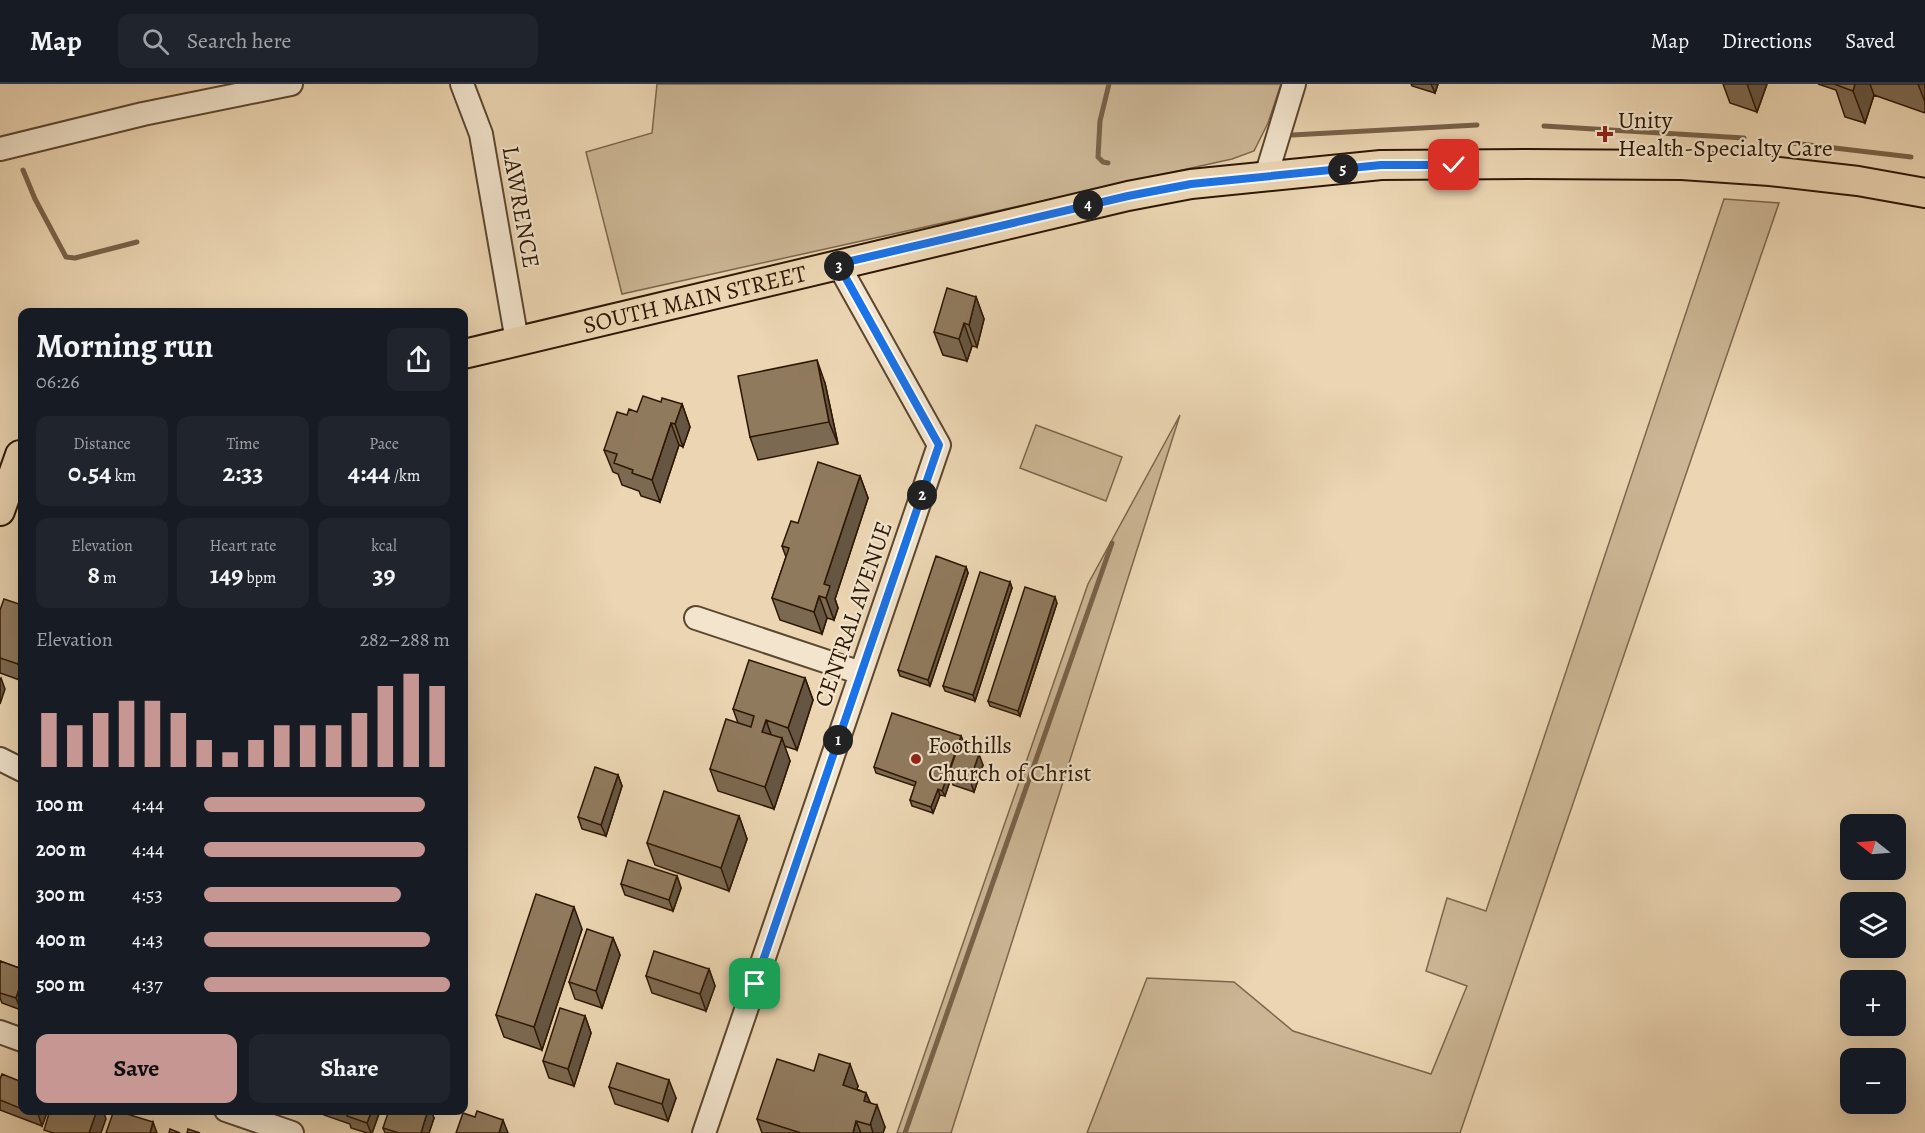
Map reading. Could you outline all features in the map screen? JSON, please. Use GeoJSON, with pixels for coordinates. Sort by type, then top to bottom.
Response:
{"type":"FeatureCollection","features":[{"type":"Feature","properties":{"kind":"main road","name":"SOUTH MAIN STREET"},"geometry":{"type":"LineString","coordinates":[[468,353],[1128,196],[1191,184],[1381,165],[1682,165],[1770,171],[1925,193]]}},
{"type":"Feature","properties":{"kind":"main road"},"geometry":{"type":"LineString","coordinates":[[0,511],[14,455]]}},
{"type":"Feature","properties":{"kind":"street"},"geometry":{"type":"LineString","coordinates":[[0,149],[143,114],[291,84]]}},
{"type":"Feature","properties":{"kind":"street","name":"LAWRENCE"},"geometry":{"type":"LineString","coordinates":[[462,84],[481,134],[516,341]]}},
{"type":"Feature","properties":{"kind":"street"},"geometry":{"type":"LineString","coordinates":[[1266,176],[1294,84]]}},
{"type":"Feature","properties":{"kind":"street","name":"CENTRAL AVENUE"},"geometry":{"type":"LineString","coordinates":[[704,1133],[939,445],[838,264]]}},
{"type":"Feature","properties":{"kind":"street"},"geometry":{"type":"LineString","coordinates":[[696,618],[861,673]]}},
{"type":"Feature","properties":{"kind":"street"},"geometry":{"type":"LineString","coordinates":[[0,759],[18,768]]}},
{"type":"Feature","properties":{"kind":"street"},"geometry":{"type":"LineString","coordinates":[[0,1032],[18,1039]]}},
{"type":"Feature","properties":{"kind":"street"},"geometry":{"type":"LineString","coordinates":[[240,1115],[292,1133]]}},
{"type":"Feature","properties":{"kind":"shaded area"},"geometry":{"type":"Polygon","coordinates":[[[657,84],[1281,84],[1268,123],[1254,151],[1232,159],[622,294],[586,152],[652,133],[657,84]]]}},
{"type":"Feature","properties":{"kind":"shaded area"},"geometry":{"type":"Polygon","coordinates":[[[1724,199],[1779,203],[1460,1133],[1087,1133],[1147,978],[1234,982],[1293,1031],[1431,1074],[1467,986],[1426,971],[1447,898],[1486,911],[1724,199]]]}},
{"type":"Feature","properties":{"kind":"shaded area"},"geometry":{"type":"Polygon","coordinates":[[[1180,415],[951,1133],[897,1133],[1088,584],[1180,415]]]}},
{"type":"Feature","properties":{"kind":"shaded area"},"geometry":{"type":"Polygon","coordinates":[[[1036,425],[1122,457],[1106,501],[1020,468],[1036,425]]]}},
{"type":"Feature","properties":{"kind":"building"},"geometry":{"type":"Polygon","coordinates":[[[1834,84],[1855,84],[1853,91],[1834,84]]]}},
{"type":"Feature","properties":{"kind":"building"},"geometry":{"type":"Polygon","coordinates":[[[947,288],[976,297],[969,325],[964,323],[959,339],[934,332],[947,288]]]}},
{"type":"Feature","properties":{"kind":"building"},"geometry":{"type":"Polygon","coordinates":[[[817,360],[829,422],[750,437],[738,376],[817,360]]]}},
{"type":"Feature","properties":{"kind":"building"},"geometry":{"type":"Polygon","coordinates":[[[643,396],[661,402],[662,398],[682,404],[675,424],[671,423],[652,480],[614,463],[617,454],[604,450],[617,412],[627,415],[629,409],[637,412],[643,396]]]}},
{"type":"Feature","properties":{"kind":"building"},"geometry":{"type":"Polygon","coordinates":[[[818,462],[860,476],[824,584],[830,586],[826,598],[819,596],[814,612],[772,598],[789,548],[782,546],[791,521],[798,523],[818,462]]]}},
{"type":"Feature","properties":{"kind":"building"},"geometry":{"type":"Polygon","coordinates":[[[936,556],[966,567],[928,680],[898,670],[936,556]]]}},
{"type":"Feature","properties":{"kind":"building"},"geometry":{"type":"Polygon","coordinates":[[[980,572],[1010,582],[973,695],[943,686],[980,572]]]}},
{"type":"Feature","properties":{"kind":"building"},"geometry":{"type":"Polygon","coordinates":[[[1025,587],[1055,597],[1018,711],[988,701],[1025,587]]]}},
{"type":"Feature","properties":{"kind":"building"},"geometry":{"type":"Polygon","coordinates":[[[4,599],[18,604],[18,664],[0,658],[0,610],[4,599]]]}},
{"type":"Feature","properties":{"kind":"building"},"geometry":{"type":"Polygon","coordinates":[[[749,660],[805,678],[788,728],[766,720],[762,732],[782,738],[765,787],[710,769],[726,719],[751,727],[754,716],[733,709],[749,660]]]}},
{"type":"Feature","properties":{"kind":"building"},"geometry":{"type":"Polygon","coordinates":[[[892,713],[961,736],[942,791],[938,789],[931,807],[910,800],[916,782],[874,767],[892,713]]]}},
{"type":"Feature","properties":{"kind":"building"},"geometry":{"type":"Polygon","coordinates":[[[958,747],[979,754],[970,780],[949,773],[958,747]]]}},
{"type":"Feature","properties":{"kind":"building"},"geometry":{"type":"Polygon","coordinates":[[[595,767],[618,775],[601,825],[578,817],[595,767]]]}},
{"type":"Feature","properties":{"kind":"building"},"geometry":{"type":"Polygon","coordinates":[[[664,791],[739,816],[721,868],[647,843],[664,791]]]}},
{"type":"Feature","properties":{"kind":"building"},"geometry":{"type":"Polygon","coordinates":[[[628,860],[677,876],[669,900],[621,884],[628,860]]]}},
{"type":"Feature","properties":{"kind":"building"},"geometry":{"type":"Polygon","coordinates":[[[536,894],[574,907],[534,1027],[496,1015],[536,894]]]}},
{"type":"Feature","properties":{"kind":"building"},"geometry":{"type":"Polygon","coordinates":[[[587,929],[613,938],[596,991],[569,982],[587,929]]]}},
{"type":"Feature","properties":{"kind":"building"},"geometry":{"type":"Polygon","coordinates":[[[654,951],[709,969],[700,994],[646,976],[654,951]]]}},
{"type":"Feature","properties":{"kind":"building"},"geometry":{"type":"Polygon","coordinates":[[[0,961],[18,968],[18,992],[16,998],[0,993],[0,961]]]}},
{"type":"Feature","properties":{"kind":"building"},"geometry":{"type":"Polygon","coordinates":[[[560,1008],[585,1016],[568,1069],[543,1061],[560,1008]]]}},
{"type":"Feature","properties":{"kind":"building"},"geometry":{"type":"Polygon","coordinates":[[[819,1054],[850,1064],[843,1085],[866,1093],[864,1101],[877,1105],[870,1125],[856,1121],[853,1133],[801,1133],[757,1119],[777,1059],[814,1071],[819,1054]]]}},
{"type":"Feature","properties":{"kind":"building"},"geometry":{"type":"Polygon","coordinates":[[[617,1063],[669,1080],[662,1104],[609,1087],[617,1063]]]}},
{"type":"Feature","properties":{"kind":"building"},"geometry":{"type":"Polygon","coordinates":[[[2,1074],[18,1080],[18,1107],[0,1100],[2,1074]]]}},
{"type":"Feature","properties":{"kind":"building"},"geometry":{"type":"Polygon","coordinates":[[[477,1111],[503,1120],[499,1133],[456,1133],[462,1115],[475,1117],[477,1111]]]}},
{"type":"Feature","properties":{"kind":"building"},"geometry":{"type":"Polygon","coordinates":[[[48,1115],[95,1115],[89,1133],[53,1133],[44,1130],[48,1115]]]}},
{"type":"Feature","properties":{"kind":"building"},"geometry":{"type":"Polygon","coordinates":[[[112,1115],[130,1115],[153,1122],[150,1133],[106,1133],[112,1115]]]}},
{"type":"Feature","properties":{"kind":"building"},"geometry":{"type":"Polygon","coordinates":[[[347,1115],[370,1115],[367,1123],[347,1115]]]}},
{"type":"Feature","properties":{"kind":"building"},"geometry":{"type":"Polygon","coordinates":[[[387,1115],[426,1115],[421,1133],[399,1133],[383,1128],[387,1115]]]}},
{"type":"Feature","properties":{"kind":"building"},"geometry":{"type":"Polygon","coordinates":[[[188,1129],[200,1133],[187,1133],[188,1129]]]}},
{"type":"Feature","properties":{"kind":"waterway"},"geometry":{"type":"LineString","coordinates":[[1108,163],[1098,157],[1100,121],[1109,84]]}},
{"type":"Feature","properties":{"kind":"waterway"},"geometry":{"type":"LineString","coordinates":[[1292,135],[1477,125]]}},
{"type":"Feature","properties":{"kind":"waterway"},"geometry":{"type":"LineString","coordinates":[[1544,126],[1744,138]]}},
{"type":"Feature","properties":{"kind":"waterway"},"geometry":{"type":"LineString","coordinates":[[1792,143],[1911,157]]}},
{"type":"Feature","properties":{"kind":"waterway"},"geometry":{"type":"LineString","coordinates":[[23,170],[35,199],[66,257],[75,258],[137,242]]}},
{"type":"Feature","properties":{"kind":"waterway"},"geometry":{"type":"LineString","coordinates":[[905,1133],[1112,543]]}},
{"type":"Feature","properties":{"kind":"place","name":"Unity Health-Specialty Care"},"geometry":{"type":"Point","coordinates":[1605,134]}},
{"type":"Feature","properties":{"kind":"place","name":"Foothills Church of Christ"},"geometry":{"type":"Point","coordinates":[916,759]}},
{"type":"Feature","properties":{"kind":"route"},"geometry":{"type":"LineString","coordinates":[[755,984],[939,445],[838,264],[1128,196],[1191,184],[1381,165],[1454,165]]}}]}
